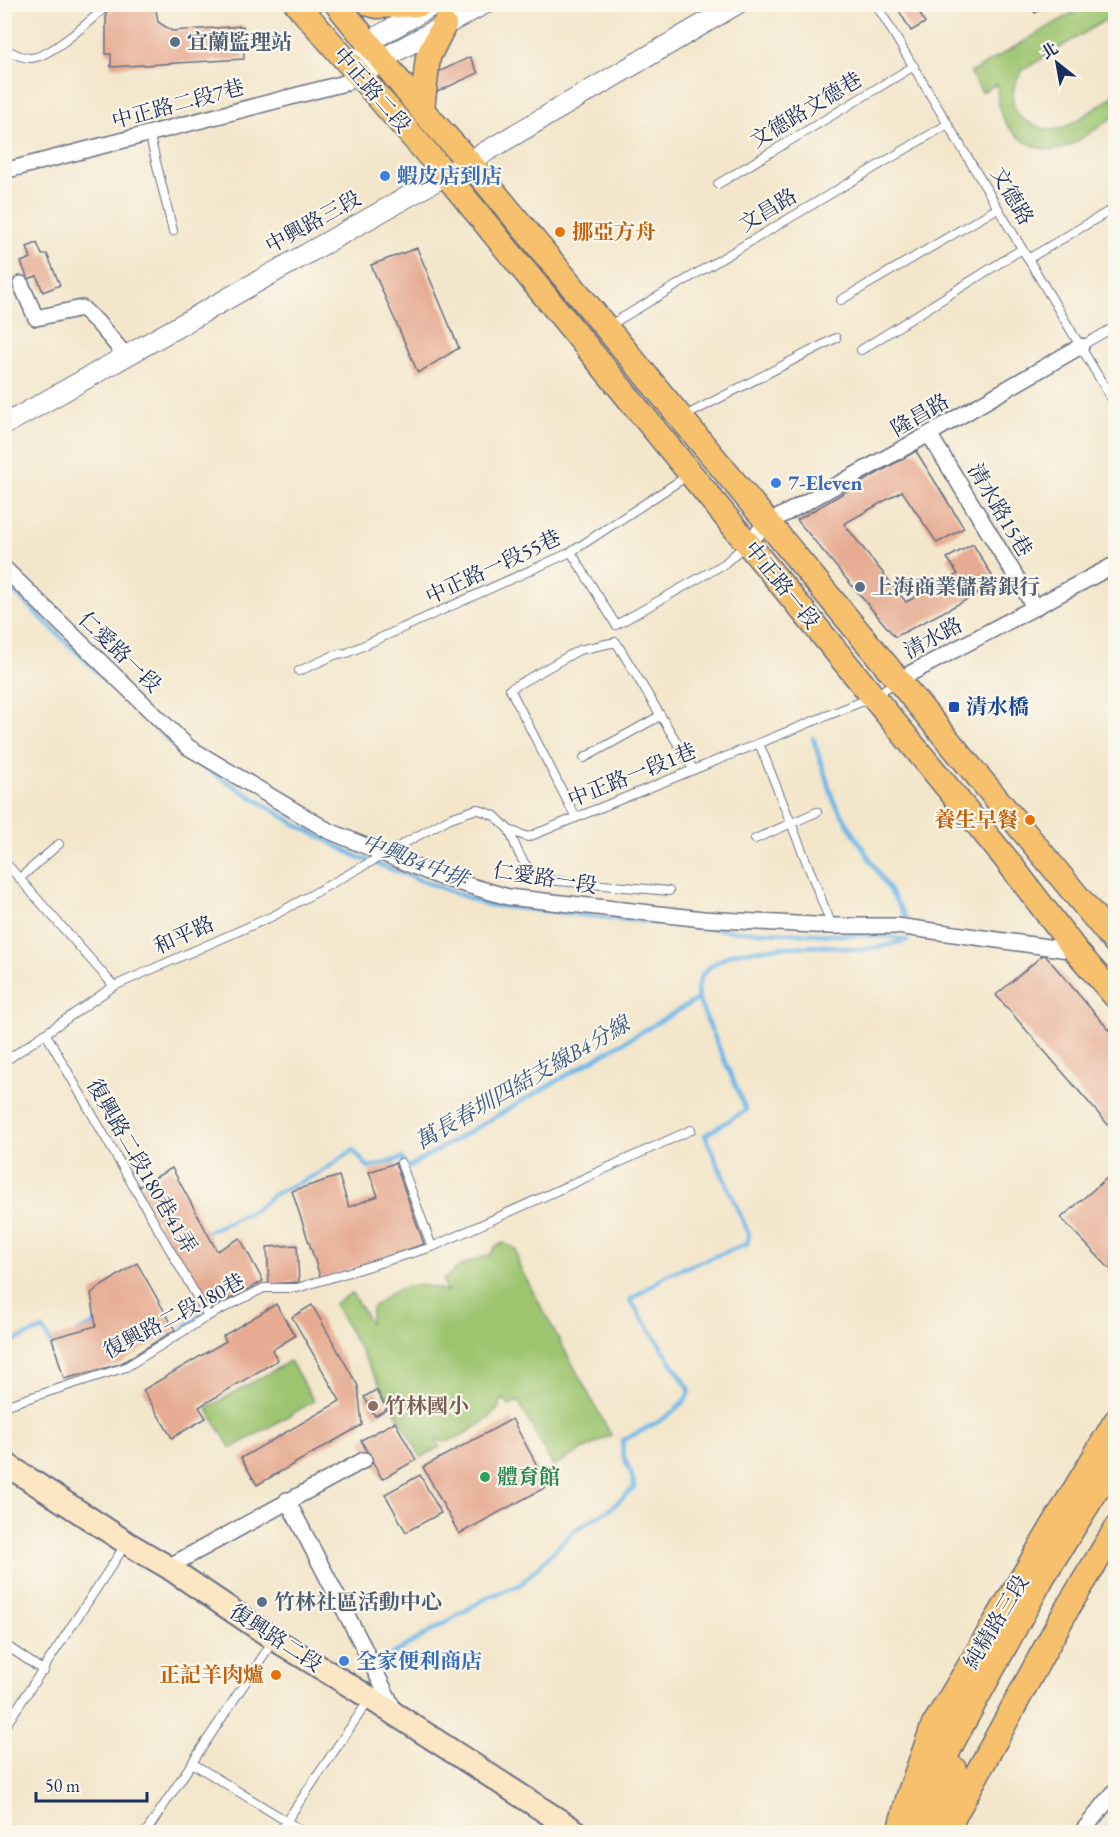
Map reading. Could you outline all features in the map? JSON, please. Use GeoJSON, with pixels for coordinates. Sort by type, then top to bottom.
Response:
{"type":"FeatureCollection","features":[{"type":"Feature","properties":{"kind":"main road","name":"中正路二段"},"geometry":{"type":"LineString","coordinates":[[297,4],[446,175]]}},
{"type":"Feature","properties":{"kind":"main road","name":"中正路二段"},"geometry":{"type":"LineString","coordinates":[[337,4],[422,110],[469,162]]}},
{"type":"Feature","properties":{"kind":"main road"},"geometry":{"type":"LineString","coordinates":[[370,4],[377,6],[421,4]]}},
{"type":"Feature","properties":{"kind":"main road"},"geometry":{"type":"LineString","coordinates":[[422,110],[428,57],[440,15]]}},
{"type":"Feature","properties":{"kind":"main road","name":"中正路一段"},"geometry":{"type":"LineString","coordinates":[[469,162],[1116,943]]}},
{"type":"Feature","properties":{"kind":"main road","name":"中正路一段"},"geometry":{"type":"LineString","coordinates":[[446,175],[1006,859],[1076,951],[1116,997]]}},
{"type":"Feature","properties":{"kind":"main road","name":"純精路三段"},"geometry":{"type":"LineString","coordinates":[[898,1833],[933,1727],[1116,1421]]}},
{"type":"Feature","properties":{"kind":"main road","name":"純精路三段"},"geometry":{"type":"LineString","coordinates":[[914,1833],[922,1804],[953,1741],[1043,1576],[1116,1459]]}},
{"type":"Feature","properties":{"kind":"main road","name":"復興路二段"},"geometry":{"type":"LineString","coordinates":[[4,1463],[168,1567],[274,1640],[370,1698],[577,1833]]}},
{"type":"Feature","properties":{"kind":"main road","name":"純精路三段"},"geometry":{"type":"LineString","coordinates":[[933,1833],[962,1745],[1116,1486]]}},
{"type":"Feature","properties":{"kind":"main road"},"geometry":{"type":"LineString","coordinates":[[950,1833],[954,1816],[1062,1617],[1116,1529]]}},
{"type":"Feature","properties":{"kind":"street"},"geometry":{"type":"LineString","coordinates":[[360,77],[375,50],[440,15],[484,4]]}},
{"type":"Feature","properties":{"kind":"street","name":"中興路三段"},"geometry":{"type":"LineString","coordinates":[[4,425],[469,162],[737,4]]}},
{"type":"Feature","properties":{"kind":"street","name":"中正路二段7巷"},"geometry":{"type":"LineString","coordinates":[[4,171],[341,84],[360,77]]}},
{"type":"Feature","properties":{"kind":"street"},"geometry":{"type":"LineString","coordinates":[[21,284],[36,318],[82,308],[98,322],[126,356]]}},
{"type":"Feature","properties":{"kind":"street","name":"隆昌路"},"geometry":{"type":"LineString","coordinates":[[747,543],[768,523],[1081,346]]}},
{"type":"Feature","properties":{"kind":"street","name":"清水路15巷"},"geometry":{"type":"LineString","coordinates":[[929,434],[1035,608]]}},
{"type":"Feature","properties":{"kind":"street","name":"清水路"},"geometry":{"type":"LineString","coordinates":[[898,680],[1116,564]]}},
{"type":"Feature","properties":{"kind":"street","name":"仁愛路一段"},"geometry":{"type":"LineString","coordinates":[[4,568],[188,747],[327,830],[440,877],[507,897],[703,919],[832,926],[897,926],[1076,951]]}},
{"type":"Feature","properties":{"kind":"street"},"geometry":{"type":"LineString","coordinates":[[168,1567],[364,1460]]}},
{"type":"Feature","properties":{"kind":"street"},"geometry":{"type":"LineString","coordinates":[[287,1500],[397,1717]]}},
{"type":"Feature","properties":{"kind":"street"},"geometry":{"type":"LineString","coordinates":[[1082,1833],[1116,1790]]}},
{"type":"Feature","properties":{"kind":"lane"},"geometry":{"type":"LineString","coordinates":[[4,48],[30,58],[45,55],[109,4]]}},
{"type":"Feature","properties":{"kind":"lane","name":"文德路"},"geometry":{"type":"LineString","coordinates":[[876,4],[1116,406]]}},
{"type":"Feature","properties":{"kind":"lane","name":"文德路文德巷"},"geometry":{"type":"LineString","coordinates":[[718,184],[914,66]]}},
{"type":"Feature","properties":{"kind":"lane","name":"文昌路"},"geometry":{"type":"LineString","coordinates":[[606,327],[948,124]]}},
{"type":"Feature","properties":{"kind":"lane"},"geometry":{"type":"LineString","coordinates":[[149,133],[173,231]]}},
{"type":"Feature","properties":{"kind":"lane"},"geometry":{"type":"LineString","coordinates":[[1028,259],[1116,207]]}},
{"type":"Feature","properties":{"kind":"lane"},"geometry":{"type":"LineString","coordinates":[[841,300],[998,208]]}},
{"type":"Feature","properties":{"kind":"lane"},"geometry":{"type":"LineString","coordinates":[[861,350],[1022,249]]}},
{"type":"Feature","properties":{"kind":"lane","name":"隆昌路"},"geometry":{"type":"LineString","coordinates":[[1081,346],[1116,326]]}},
{"type":"Feature","properties":{"kind":"lane"},"geometry":{"type":"LineString","coordinates":[[681,418],[836,338]]}},
{"type":"Feature","properties":{"kind":"lane","name":"中正路一段55巷"},"geometry":{"type":"LineString","coordinates":[[299,671],[337,654],[347,653],[572,552],[690,473]]}},
{"type":"Feature","properties":{"kind":"lane"},"geometry":{"type":"LineString","coordinates":[[572,552],[616,625],[724,564],[747,543]]}},
{"type":"Feature","properties":{"kind":"lane"},"geometry":{"type":"LineString","coordinates":[[576,818],[510,689],[579,650],[616,642],[693,770]]}},
{"type":"Feature","properties":{"kind":"lane","name":"中正路一段1巷"},"geometry":{"type":"LineString","coordinates":[[509,830],[528,837],[873,697],[898,680]]}},
{"type":"Feature","properties":{"kind":"lane"},"geometry":{"type":"LineString","coordinates":[[584,758],[660,716]]}},
{"type":"Feature","properties":{"kind":"lane"},"geometry":{"type":"LineString","coordinates":[[759,743],[832,926]]}},
{"type":"Feature","properties":{"kind":"lane"},"geometry":{"type":"LineString","coordinates":[[385,853],[450,818],[477,809],[495,816],[509,830],[522,861],[530,872],[547,880],[669,891]]}},
{"type":"Feature","properties":{"kind":"lane"},"geometry":{"type":"LineString","coordinates":[[755,839],[817,812]]}},
{"type":"Feature","properties":{"kind":"lane"},"geometry":{"type":"LineString","coordinates":[[20,878],[59,844]]}},
{"type":"Feature","properties":{"kind":"lane","name":"和平路"},"geometry":{"type":"LineString","coordinates":[[4,1062],[114,986],[273,916],[385,853]]}},
{"type":"Feature","properties":{"kind":"lane"},"geometry":{"type":"LineString","coordinates":[[4,861],[114,986]]}},
{"type":"Feature","properties":{"kind":"lane","name":"復興路二段180巷41弄"},"geometry":{"type":"LineString","coordinates":[[46,1034],[208,1316]]}},
{"type":"Feature","properties":{"kind":"lane","name":"復興路二段180巷"},"geometry":{"type":"LineString","coordinates":[[4,1406],[126,1367],[208,1316],[264,1288],[297,1288],[432,1247],[691,1130]]}},
{"type":"Feature","properties":{"kind":"lane"},"geometry":{"type":"LineString","coordinates":[[401,1163],[432,1247]]}},
{"type":"Feature","properties":{"kind":"lane"},"geometry":{"type":"LineString","coordinates":[[4,1728],[127,1543]]}},
{"type":"Feature","properties":{"kind":"lane"},"geometry":{"type":"LineString","coordinates":[[146,1833],[274,1640]]}},
{"type":"Feature","properties":{"kind":"lane"},"geometry":{"type":"LineString","coordinates":[[4,1644],[44,1671]]}},
{"type":"Feature","properties":{"kind":"lane"},"geometry":{"type":"LineString","coordinates":[[279,1833],[370,1698]]}},
{"type":"Feature","properties":{"kind":"lane"},"geometry":{"type":"LineString","coordinates":[[192,1763],[304,1833]]}},
{"type":"Feature","properties":{"kind":"green space"},"geometry":{"type":"Polygon","coordinates":[[[1086,5],[1115,5],[1115,14],[1023,70],[1014,87],[1015,110],[1027,122],[1053,130],[1072,123],[1115,95],[1115,116],[1064,148],[1055,150],[1036,147],[1019,138],[1002,116],[997,84],[982,92],[970,73],[1086,5]]]}},
{"type":"Feature","properties":{"kind":"green space"},"geometry":{"type":"Polygon","coordinates":[[[503,1243],[516,1249],[519,1266],[611,1435],[553,1466],[518,1401],[509,1406],[503,1398],[498,1409],[489,1418],[470,1431],[447,1442],[436,1440],[440,1447],[421,1457],[334,1304],[352,1293],[370,1323],[372,1308],[398,1289],[415,1285],[447,1291],[443,1281],[453,1271],[489,1256],[495,1247],[503,1243]]]}},
{"type":"Feature","properties":{"kind":"green space"},"geometry":{"type":"Polygon","coordinates":[[[290,1361],[314,1401],[231,1449],[207,1408],[290,1361]]]}},
{"type":"Feature","properties":{"kind":"building"},"geometry":{"type":"Polygon","coordinates":[[[895,4],[915,4],[925,23],[911,31],[895,4]]]}},
{"type":"Feature","properties":{"kind":"building"},"geometry":{"type":"Polygon","coordinates":[[[1030,4],[1049,4],[1035,13],[1030,4]]]}},
{"type":"Feature","properties":{"kind":"building","name":"宜蘭監理站"},"geometry":{"type":"Polygon","coordinates":[[[156,9],[158,22],[172,31],[243,26],[244,59],[111,67],[111,54],[106,54],[106,11],[156,9]]]}},
{"type":"Feature","properties":{"kind":"building"},"geometry":{"type":"Polygon","coordinates":[[[470,57],[478,73],[437,92],[430,76],[470,57]]]}},
{"type":"Feature","properties":{"kind":"building"},"geometry":{"type":"Polygon","coordinates":[[[37,243],[42,255],[47,254],[60,285],[43,292],[37,276],[28,279],[21,262],[31,258],[27,247],[37,243]]]}},
{"type":"Feature","properties":{"kind":"building"},"geometry":{"type":"Polygon","coordinates":[[[417,248],[459,348],[418,373],[371,265],[417,248]]]}},
{"type":"Feature","properties":{"kind":"building"},"geometry":{"type":"Polygon","coordinates":[[[916,451],[964,528],[937,543],[902,491],[844,524],[906,602],[958,574],[947,558],[973,544],[997,584],[895,637],[797,520],[916,451]]]}},
{"type":"Feature","properties":{"kind":"building"},"geometry":{"type":"Polygon","coordinates":[[[1044,954],[1116,1038],[1116,1134],[996,995],[1044,954]]]}},
{"type":"Feature","properties":{"kind":"building"},"geometry":{"type":"Polygon","coordinates":[[[395,1163],[424,1244],[321,1279],[292,1191],[339,1176],[349,1207],[378,1196],[369,1172],[395,1163]]]}},
{"type":"Feature","properties":{"kind":"building"},"geometry":{"type":"Polygon","coordinates":[[[172,1168],[217,1251],[240,1238],[263,1281],[207,1312],[138,1187],[172,1168]]]}},
{"type":"Feature","properties":{"kind":"building"},"geometry":{"type":"Polygon","coordinates":[[[1116,1170],[1116,1263],[1109,1268],[1061,1218],[1116,1170]]]}},
{"type":"Feature","properties":{"kind":"building"},"geometry":{"type":"Polygon","coordinates":[[[297,1245],[299,1282],[269,1284],[267,1247],[297,1245]]]}},
{"type":"Feature","properties":{"kind":"building"},"geometry":{"type":"Polygon","coordinates":[[[137,1263],[175,1330],[120,1364],[64,1379],[52,1338],[96,1326],[91,1293],[137,1263]]]}},
{"type":"Feature","properties":{"kind":"building"},"geometry":{"type":"Polygon","coordinates":[[[276,1304],[295,1336],[272,1350],[278,1360],[199,1407],[206,1418],[172,1438],[143,1390],[226,1341],[223,1336],[276,1304]]]}},
{"type":"Feature","properties":{"kind":"building"},"geometry":{"type":"Polygon","coordinates":[[[312,1305],[358,1386],[362,1425],[257,1485],[241,1458],[340,1401],[292,1317],[312,1305]]]}},
{"type":"Feature","properties":{"kind":"building"},"geometry":{"type":"Polygon","coordinates":[[[376,1390],[387,1409],[375,1416],[364,1397],[376,1390]]]}},
{"type":"Feature","properties":{"kind":"building","name":"體育館"},"geometry":{"type":"Polygon","coordinates":[[[512,1419],[548,1486],[459,1534],[423,1467],[512,1419]]]}},
{"type":"Feature","properties":{"kind":"building"},"geometry":{"type":"Polygon","coordinates":[[[395,1422],[416,1460],[382,1479],[361,1440],[395,1422]]]}},
{"type":"Feature","properties":{"kind":"building"},"geometry":{"type":"Polygon","coordinates":[[[420,1475],[441,1513],[406,1532],[385,1494],[420,1475]]]}},
{"type":"Feature","properties":{"kind":"waterway","name":"中興B4中排"},"geometry":{"type":"LineString","coordinates":[[4,582],[182,754],[299,826],[358,857],[487,905],[734,931],[892,937],[905,940]]}},
{"type":"Feature","properties":{"kind":"waterway"},"geometry":{"type":"LineString","coordinates":[[813,738],[834,802],[906,917]]}},
{"type":"Feature","properties":{"kind":"waterway"},"geometry":{"type":"LineString","coordinates":[[378,1663],[488,1597],[520,1585],[575,1530],[610,1509],[634,1488],[634,1482],[623,1454],[623,1440],[671,1413],[686,1399],[690,1390],[630,1300],[668,1274],[747,1244],[749,1235],[705,1135],[746,1110],[698,999],[697,990],[701,976],[712,965],[733,953],[782,947],[828,946],[860,950],[907,940]]}},
{"type":"Feature","properties":{"kind":"waterway","name":"萬長春圳四結支線B4分線"},"geometry":{"type":"LineString","coordinates":[[204,1235],[255,1210],[274,1194],[320,1173],[353,1150],[369,1168],[402,1158],[407,1168],[698,999]]}},
{"type":"Feature","properties":{"kind":"waterway","name":"萬長春圳四結支線B4分線"},"geometry":{"type":"LineString","coordinates":[[184,1327],[206,1311]]}},
{"type":"Feature","properties":{"kind":"waterway","name":"萬長春圳四結支線B4分線"},"geometry":{"type":"LineString","coordinates":[[76,1333],[101,1321]]}},
{"type":"Feature","properties":{"kind":"waterway","name":"萬長春圳四結支線B4分線"},"geometry":{"type":"LineString","coordinates":[[4,1340],[8,1343],[43,1329],[51,1344],[57,1341]]}},
{"type":"Feature","properties":{"kind":"place","name":"宜蘭監理站"},"geometry":{"type":"Point","coordinates":[175,42]}},
{"type":"Feature","properties":{"kind":"place","name":"蝦皮店到店"},"geometry":{"type":"Point","coordinates":[385,176]}},
{"type":"Feature","properties":{"kind":"place","name":"挪亞方舟"},"geometry":{"type":"Point","coordinates":[560,232]}},
{"type":"Feature","properties":{"kind":"place","name":"7-Eleven"},"geometry":{"type":"Point","coordinates":[776,483]}},
{"type":"Feature","properties":{"kind":"place","name":"上海商業儲蓄銀行"},"geometry":{"type":"Point","coordinates":[860,587]}},
{"type":"Feature","properties":{"kind":"place","name":"清水橋"},"geometry":{"type":"Point","coordinates":[954,707]}},
{"type":"Feature","properties":{"kind":"place","name":"養生早餐"},"geometry":{"type":"Point","coordinates":[1030,820]}},
{"type":"Feature","properties":{"kind":"place","name":"竹林國小"},"geometry":{"type":"Point","coordinates":[373,1406]}},
{"type":"Feature","properties":{"kind":"place","name":"體育館"},"geometry":{"type":"Point","coordinates":[485,1477]}},
{"type":"Feature","properties":{"kind":"place","name":"竹林社區活動中心"},"geometry":{"type":"Point","coordinates":[262,1602]}},
{"type":"Feature","properties":{"kind":"place","name":"全家便利商店"},"geometry":{"type":"Point","coordinates":[344,1661]}},
{"type":"Feature","properties":{"kind":"place","name":"正記羊肉爐"},"geometry":{"type":"Point","coordinates":[276,1675]}}]}
